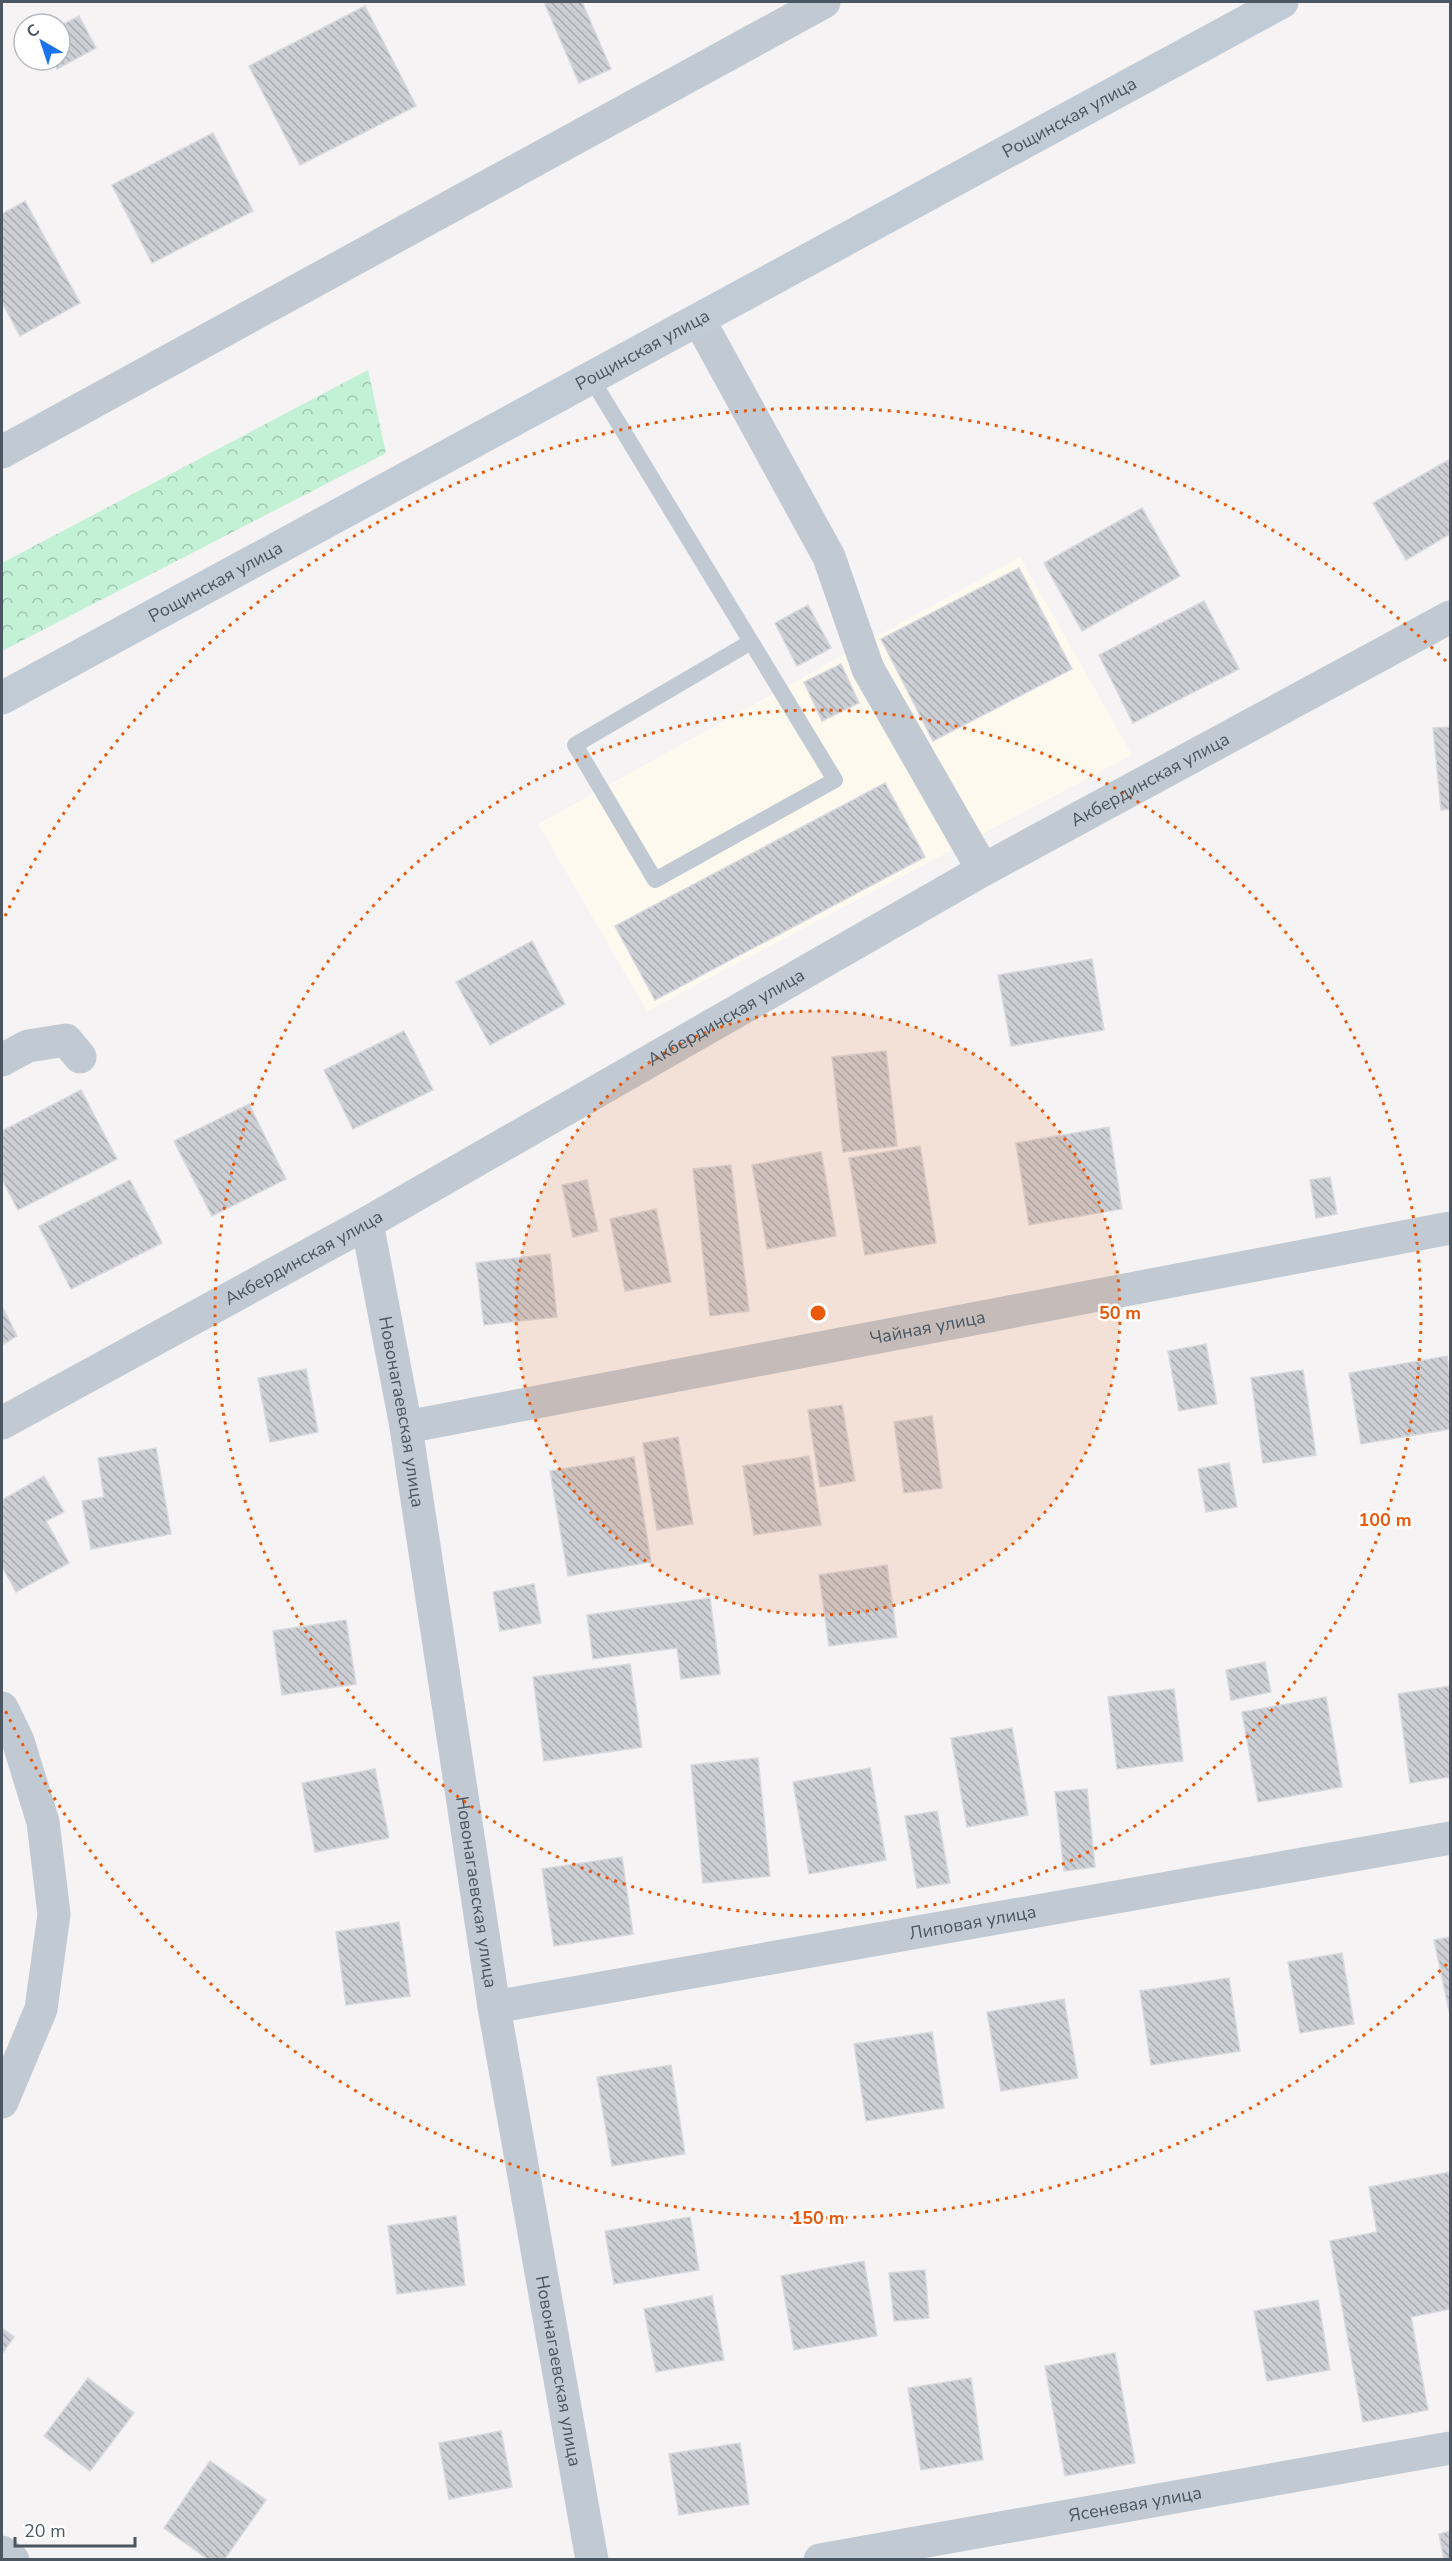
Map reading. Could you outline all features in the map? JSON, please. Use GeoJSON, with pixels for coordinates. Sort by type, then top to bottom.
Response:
{"type":"FeatureCollection","features":[{"type":"Feature","properties":{"kind":"street"},"geometry":{"type":"LineString","coordinates":[[6,440],[782,12],[824,2]]}},
{"type":"Feature","properties":{"kind":"street","name":"Рощинская улица"},"geometry":{"type":"LineString","coordinates":[[2,698],[1282,2]]}},
{"type":"Feature","properties":{"kind":"street"},"geometry":{"type":"LineString","coordinates":[[699,320],[829,557],[868,669],[983,870]]}},
{"type":"Feature","properties":{"kind":"street","name":"Акбердинская улица"},"geometry":{"type":"LineString","coordinates":[[2,1423],[367,1223],[983,870],[1450,616]]}},
{"type":"Feature","properties":{"kind":"street"},"geometry":{"type":"LineString","coordinates":[[2,1060],[28,1046],[66,1040],[80,1058]]}},
{"type":"Feature","properties":{"kind":"street","name":"Новонагаевская улица"},"geometry":{"type":"LineString","coordinates":[[367,1223],[406,1427],[494,2007],[592,2559]]}},
{"type":"Feature","properties":{"kind":"street","name":"Чайная улица"},"geometry":{"type":"LineString","coordinates":[[406,1427],[1450,1228]]}},
{"type":"Feature","properties":{"kind":"street"},"geometry":{"type":"LineString","coordinates":[[2,1708],[18,1741],[43,1822],[54,1914],[41,2009],[2,2102]]}},
{"type":"Feature","properties":{"kind":"street","name":"Липовая улица"},"geometry":{"type":"LineString","coordinates":[[494,2007],[1450,1838]]}},
{"type":"Feature","properties":{"kind":"street","name":"Ясеневая улица"},"geometry":{"type":"LineString","coordinates":[[823,2559],[1450,2448]]}},
{"type":"Feature","properties":{"kind":"street"},"geometry":{"type":"LineString","coordinates":[[2,2552],[13,2559]]}},
{"type":"Feature","properties":{"kind":"lane"},"geometry":{"type":"LineString","coordinates":[[591,378],[835,780],[655,880],[575,746],[751,642]]}},
{"type":"Feature","properties":{"kind":"shaded area"},"geometry":{"type":"Polygon","coordinates":[[[1020,557],[1132,755],[647,1011],[538,824],[1020,557]]]}},
{"type":"Feature","properties":{"kind":"green space"},"geometry":{"type":"Polygon","coordinates":[[[368,370],[386,453],[2,651],[2,563],[368,370]]]}},
{"type":"Feature","properties":{"kind":"building"},"geometry":{"type":"Polygon","coordinates":[[[544,2],[582,2],[611,69],[579,83],[544,2]]]}},
{"type":"Feature","properties":{"kind":"building"},"geometry":{"type":"Polygon","coordinates":[[[365,6],[416,106],[300,165],[249,66],[365,6]]]}},
{"type":"Feature","properties":{"kind":"building"},"geometry":{"type":"Polygon","coordinates":[[[79,16],[96,48],[72,61],[72,20],[79,16]]]}},
{"type":"Feature","properties":{"kind":"building"},"geometry":{"type":"Polygon","coordinates":[[[213,133],[253,211],[152,263],[112,185],[213,133]]]}},
{"type":"Feature","properties":{"kind":"building"},"geometry":{"type":"Polygon","coordinates":[[[25,201],[80,303],[20,336],[2,302],[2,214],[25,201]]]}},
{"type":"Feature","properties":{"kind":"building"},"geometry":{"type":"Polygon","coordinates":[[[1450,459],[1450,534],[1406,560],[1373,503],[1450,459]]]}},
{"type":"Feature","properties":{"kind":"building"},"geometry":{"type":"Polygon","coordinates":[[[1142,508],[1180,576],[1082,631],[1044,563],[1142,508]]]}},
{"type":"Feature","properties":{"kind":"building"},"geometry":{"type":"Polygon","coordinates":[[[1019,568],[1072,669],[933,741],[881,639],[1019,568]]]}},
{"type":"Feature","properties":{"kind":"building"},"geometry":{"type":"Polygon","coordinates":[[[1204,601],[1239,669],[1133,723],[1099,655],[1204,601]]]}},
{"type":"Feature","properties":{"kind":"building"},"geometry":{"type":"Polygon","coordinates":[[[808,605],[831,648],[797,666],[775,623],[808,605]]]}},
{"type":"Feature","properties":{"kind":"building"},"geometry":{"type":"Polygon","coordinates":[[[841,664],[859,703],[822,721],[804,682],[841,664]]]}},
{"type":"Feature","properties":{"kind":"building"},"geometry":{"type":"Polygon","coordinates":[[[1450,727],[1450,809],[1441,810],[1433,728],[1450,727]]]}},
{"type":"Feature","properties":{"kind":"building"},"geometry":{"type":"Polygon","coordinates":[[[885,783],[925,857],[655,1000],[615,926],[885,783]]]}},
{"type":"Feature","properties":{"kind":"building"},"geometry":{"type":"Polygon","coordinates":[[[532,941],[565,1004],[490,1045],[456,982],[532,941]]]}},
{"type":"Feature","properties":{"kind":"building"},"geometry":{"type":"Polygon","coordinates":[[[1092,959],[1104,1030],[1011,1046],[998,975],[1092,959]]]}},
{"type":"Feature","properties":{"kind":"building"},"geometry":{"type":"Polygon","coordinates":[[[404,1031],[433,1090],[353,1129],[324,1070],[404,1031]]]}},
{"type":"Feature","properties":{"kind":"building"},"geometry":{"type":"Polygon","coordinates":[[[886,1051],[897,1146],[843,1152],[832,1057],[886,1051]]]}},
{"type":"Feature","properties":{"kind":"building"},"geometry":{"type":"Polygon","coordinates":[[[81,1090],[117,1159],[18,1210],[2,1179],[2,1131],[81,1090]]]}},
{"type":"Feature","properties":{"kind":"building"},"geometry":{"type":"Polygon","coordinates":[[[249,1104],[286,1179],[212,1216],[174,1141],[249,1104]]]}},
{"type":"Feature","properties":{"kind":"building"},"geometry":{"type":"Polygon","coordinates":[[[1109,1127],[1122,1209],[1029,1225],[1016,1143],[1109,1127]]]}},
{"type":"Feature","properties":{"kind":"building"},"geometry":{"type":"Polygon","coordinates":[[[920,1146],[936,1243],[865,1255],[849,1158],[920,1146]]]}},
{"type":"Feature","properties":{"kind":"building"},"geometry":{"type":"Polygon","coordinates":[[[821,1152],[836,1236],[767,1249],[752,1165],[821,1152]]]}},
{"type":"Feature","properties":{"kind":"building"},"geometry":{"type":"Polygon","coordinates":[[[731,1165],[749,1311],[710,1316],[693,1169],[731,1165]]]}},
{"type":"Feature","properties":{"kind":"building"},"geometry":{"type":"Polygon","coordinates":[[[1330,1177],[1337,1214],[1316,1218],[1310,1180],[1330,1177]]]}},
{"type":"Feature","properties":{"kind":"building"},"geometry":{"type":"Polygon","coordinates":[[[130,1180],[162,1243],[71,1289],[39,1226],[130,1180]]]}},
{"type":"Feature","properties":{"kind":"building"},"geometry":{"type":"Polygon","coordinates":[[[587,1180],[598,1231],[573,1237],[562,1185],[587,1180]]]}},
{"type":"Feature","properties":{"kind":"building"},"geometry":{"type":"Polygon","coordinates":[[[656,1209],[671,1282],[625,1291],[610,1219],[656,1209]]]}},
{"type":"Feature","properties":{"kind":"building"},"geometry":{"type":"Polygon","coordinates":[[[550,1254],[557,1317],[484,1325],[476,1263],[550,1254]]]}},
{"type":"Feature","properties":{"kind":"building"},"geometry":{"type":"Polygon","coordinates":[[[2,1306],[17,1336],[2,1345],[2,1306]]]}},
{"type":"Feature","properties":{"kind":"building"},"geometry":{"type":"Polygon","coordinates":[[[1206,1344],[1217,1404],[1179,1411],[1168,1351],[1206,1344]]]}},
{"type":"Feature","properties":{"kind":"building"},"geometry":{"type":"Polygon","coordinates":[[[1447,1356],[1450,1376],[1450,1429],[1361,1444],[1349,1373],[1447,1356]]]}},
{"type":"Feature","properties":{"kind":"building"},"geometry":{"type":"Polygon","coordinates":[[[306,1369],[318,1432],[270,1442],[258,1378],[306,1369]]]}},
{"type":"Feature","properties":{"kind":"building"},"geometry":{"type":"Polygon","coordinates":[[[1303,1370],[1316,1455],[1263,1463],[1251,1378],[1303,1370]]]}},
{"type":"Feature","properties":{"kind":"building"},"geometry":{"type":"Polygon","coordinates":[[[842,1405],[855,1481],[820,1487],[808,1410],[842,1405]]]}},
{"type":"Feature","properties":{"kind":"building"},"geometry":{"type":"Polygon","coordinates":[[[932,1416],[942,1488],[904,1493],[894,1422],[932,1416]]]}},
{"type":"Feature","properties":{"kind":"building"},"geometry":{"type":"Polygon","coordinates":[[[678,1437],[693,1524],[657,1530],[643,1443],[678,1437]]]}},
{"type":"Feature","properties":{"kind":"building"},"geometry":{"type":"Polygon","coordinates":[[[156,1448],[171,1534],[91,1549],[82,1501],[104,1497],[98,1458],[156,1448]]]}},
{"type":"Feature","properties":{"kind":"building"},"geometry":{"type":"Polygon","coordinates":[[[809,1456],[821,1525],[754,1535],[743,1466],[809,1456]]]}},
{"type":"Feature","properties":{"kind":"building"},"geometry":{"type":"Polygon","coordinates":[[[634,1457],[651,1562],[568,1576],[550,1471],[634,1457]]]}},
{"type":"Feature","properties":{"kind":"building"},"geometry":{"type":"Polygon","coordinates":[[[1229,1463],[1237,1507],[1206,1512],[1198,1469],[1229,1463]]]}},
{"type":"Feature","properties":{"kind":"building"},"geometry":{"type":"Polygon","coordinates":[[[44,1476],[64,1512],[46,1521],[69,1563],[16,1592],[2,1566],[2,1500],[44,1476]]]}},
{"type":"Feature","properties":{"kind":"building"},"geometry":{"type":"Polygon","coordinates":[[[887,1565],[897,1637],[829,1646],[819,1575],[887,1565]]]}},
{"type":"Feature","properties":{"kind":"building"},"geometry":{"type":"Polygon","coordinates":[[[534,1584],[541,1623],[500,1631],[493,1592],[534,1584]]]}},
{"type":"Feature","properties":{"kind":"building"},"geometry":{"type":"Polygon","coordinates":[[[710,1598],[720,1674],[681,1679],[677,1648],[593,1659],[587,1615],[710,1598]]]}},
{"type":"Feature","properties":{"kind":"building"},"geometry":{"type":"Polygon","coordinates":[[[346,1620],[356,1684],[282,1695],[273,1631],[346,1620]]]}},
{"type":"Feature","properties":{"kind":"building"},"geometry":{"type":"Polygon","coordinates":[[[1265,1662],[1271,1692],[1231,1700],[1226,1670],[1265,1662]]]}},
{"type":"Feature","properties":{"kind":"building"},"geometry":{"type":"Polygon","coordinates":[[[630,1664],[642,1747],[544,1761],[533,1677],[630,1664]]]}},
{"type":"Feature","properties":{"kind":"building"},"geometry":{"type":"Polygon","coordinates":[[[1450,1686],[1450,1777],[1410,1783],[1398,1694],[1450,1686]]]}},
{"type":"Feature","properties":{"kind":"building"},"geometry":{"type":"Polygon","coordinates":[[[1174,1689],[1183,1761],[1117,1769],[1108,1697],[1174,1689]]]}},
{"type":"Feature","properties":{"kind":"building"},"geometry":{"type":"Polygon","coordinates":[[[1326,1697],[1342,1787],[1258,1802],[1242,1712],[1326,1697]]]}},
{"type":"Feature","properties":{"kind":"building"},"geometry":{"type":"Polygon","coordinates":[[[1012,1728],[1028,1815],[967,1827],[951,1738],[1012,1728]]]}},
{"type":"Feature","properties":{"kind":"building"},"geometry":{"type":"Polygon","coordinates":[[[758,1758],[770,1876],[703,1883],[691,1765],[758,1758]]]}},
{"type":"Feature","properties":{"kind":"building"},"geometry":{"type":"Polygon","coordinates":[[[870,1768],[886,1860],[809,1874],[793,1782],[870,1768]]]}},
{"type":"Feature","properties":{"kind":"building"},"geometry":{"type":"Polygon","coordinates":[[[375,1769],[389,1838],[315,1852],[302,1783],[375,1769]]]}},
{"type":"Feature","properties":{"kind":"building"},"geometry":{"type":"Polygon","coordinates":[[[1087,1789],[1095,1867],[1064,1871],[1055,1792],[1087,1789]]]}},
{"type":"Feature","properties":{"kind":"building"},"geometry":{"type":"Polygon","coordinates":[[[937,1811],[950,1883],[917,1888],[905,1816],[937,1811]]]}},
{"type":"Feature","properties":{"kind":"building"},"geometry":{"type":"Polygon","coordinates":[[[622,1857],[633,1934],[554,1946],[542,1869],[622,1857]]]}},
{"type":"Feature","properties":{"kind":"building"},"geometry":{"type":"Polygon","coordinates":[[[399,1922],[410,1996],[346,2005],[336,1932],[399,1922]]]}},
{"type":"Feature","properties":{"kind":"building"},"geometry":{"type":"Polygon","coordinates":[[[1450,1937],[1450,2011],[1449,2011],[1434,1940],[1450,1937]]]}},
{"type":"Feature","properties":{"kind":"building"},"geometry":{"type":"Polygon","coordinates":[[[1342,1953],[1354,2024],[1300,2033],[1288,1962],[1342,1953]]]}},
{"type":"Feature","properties":{"kind":"building"},"geometry":{"type":"Polygon","coordinates":[[[1229,1978],[1240,2051],[1151,2065],[1140,1991],[1229,1978]]]}},
{"type":"Feature","properties":{"kind":"building"},"geometry":{"type":"Polygon","coordinates":[[[1064,1999],[1078,2078],[1001,2091],[987,2012],[1064,1999]]]}},
{"type":"Feature","properties":{"kind":"building"},"geometry":{"type":"Polygon","coordinates":[[[932,2032],[944,2108],[866,2121],[854,2044],[932,2032]]]}},
{"type":"Feature","properties":{"kind":"building"},"geometry":{"type":"Polygon","coordinates":[[[671,2065],[685,2154],[612,2166],[597,2077],[671,2065]]]}},
{"type":"Feature","properties":{"kind":"building"},"geometry":{"type":"Polygon","coordinates":[[[1450,2172],[1450,2309],[1411,2317],[1428,2410],[1363,2422],[1330,2241],[1377,2232],[1369,2187],[1450,2172]]]}},
{"type":"Feature","properties":{"kind":"building"},"geometry":{"type":"Polygon","coordinates":[[[456,2216],[465,2285],[397,2294],[388,2226],[456,2216]]]}},
{"type":"Feature","properties":{"kind":"building"},"geometry":{"type":"Polygon","coordinates":[[[690,2217],[699,2270],[614,2284],[605,2231],[690,2217]]]}},
{"type":"Feature","properties":{"kind":"building"},"geometry":{"type":"Polygon","coordinates":[[[864,2261],[877,2336],[794,2350],[781,2276],[864,2261]]]}},
{"type":"Feature","properties":{"kind":"building"},"geometry":{"type":"Polygon","coordinates":[[[925,2270],[929,2318],[894,2321],[889,2273],[925,2270]]]}},
{"type":"Feature","properties":{"kind":"building"},"geometry":{"type":"Polygon","coordinates":[[[712,2296],[724,2360],[656,2372],[644,2309],[712,2296]]]}},
{"type":"Feature","properties":{"kind":"building"},"geometry":{"type":"Polygon","coordinates":[[[1318,2300],[1330,2370],[1267,2381],[1254,2311],[1318,2300]]]}},
{"type":"Feature","properties":{"kind":"building"},"geometry":{"type":"Polygon","coordinates":[[[2,2328],[14,2337],[2,2354],[2,2328]]]}},
{"type":"Feature","properties":{"kind":"building"},"geometry":{"type":"Polygon","coordinates":[[[1115,2353],[1135,2463],[1065,2476],[1045,2366],[1115,2353]]]}},
{"type":"Feature","properties":{"kind":"building"},"geometry":{"type":"Polygon","coordinates":[[[88,2378],[134,2413],[90,2471],[44,2436],[88,2378]]]}},
{"type":"Feature","properties":{"kind":"building"},"geometry":{"type":"Polygon","coordinates":[[[971,2378],[983,2460],[921,2470],[908,2388],[971,2378]]]}},
{"type":"Feature","properties":{"kind":"building"},"geometry":{"type":"Polygon","coordinates":[[[501,2431],[512,2487],[449,2499],[439,2443],[501,2431]]]}},
{"type":"Feature","properties":{"kind":"building"},"geometry":{"type":"Polygon","coordinates":[[[740,2443],[749,2504],[679,2515],[669,2454],[740,2443]]]}},
{"type":"Feature","properties":{"kind":"building"},"geometry":{"type":"Polygon","coordinates":[[[210,2461],[266,2500],[224,2560],[209,2560],[164,2528],[210,2461]]]}},
{"type":"Feature","properties":{"kind":"building"},"geometry":{"type":"Polygon","coordinates":[[[1450,2531],[1450,2560],[1444,2560],[1439,2534],[1450,2531]]]}}]}
